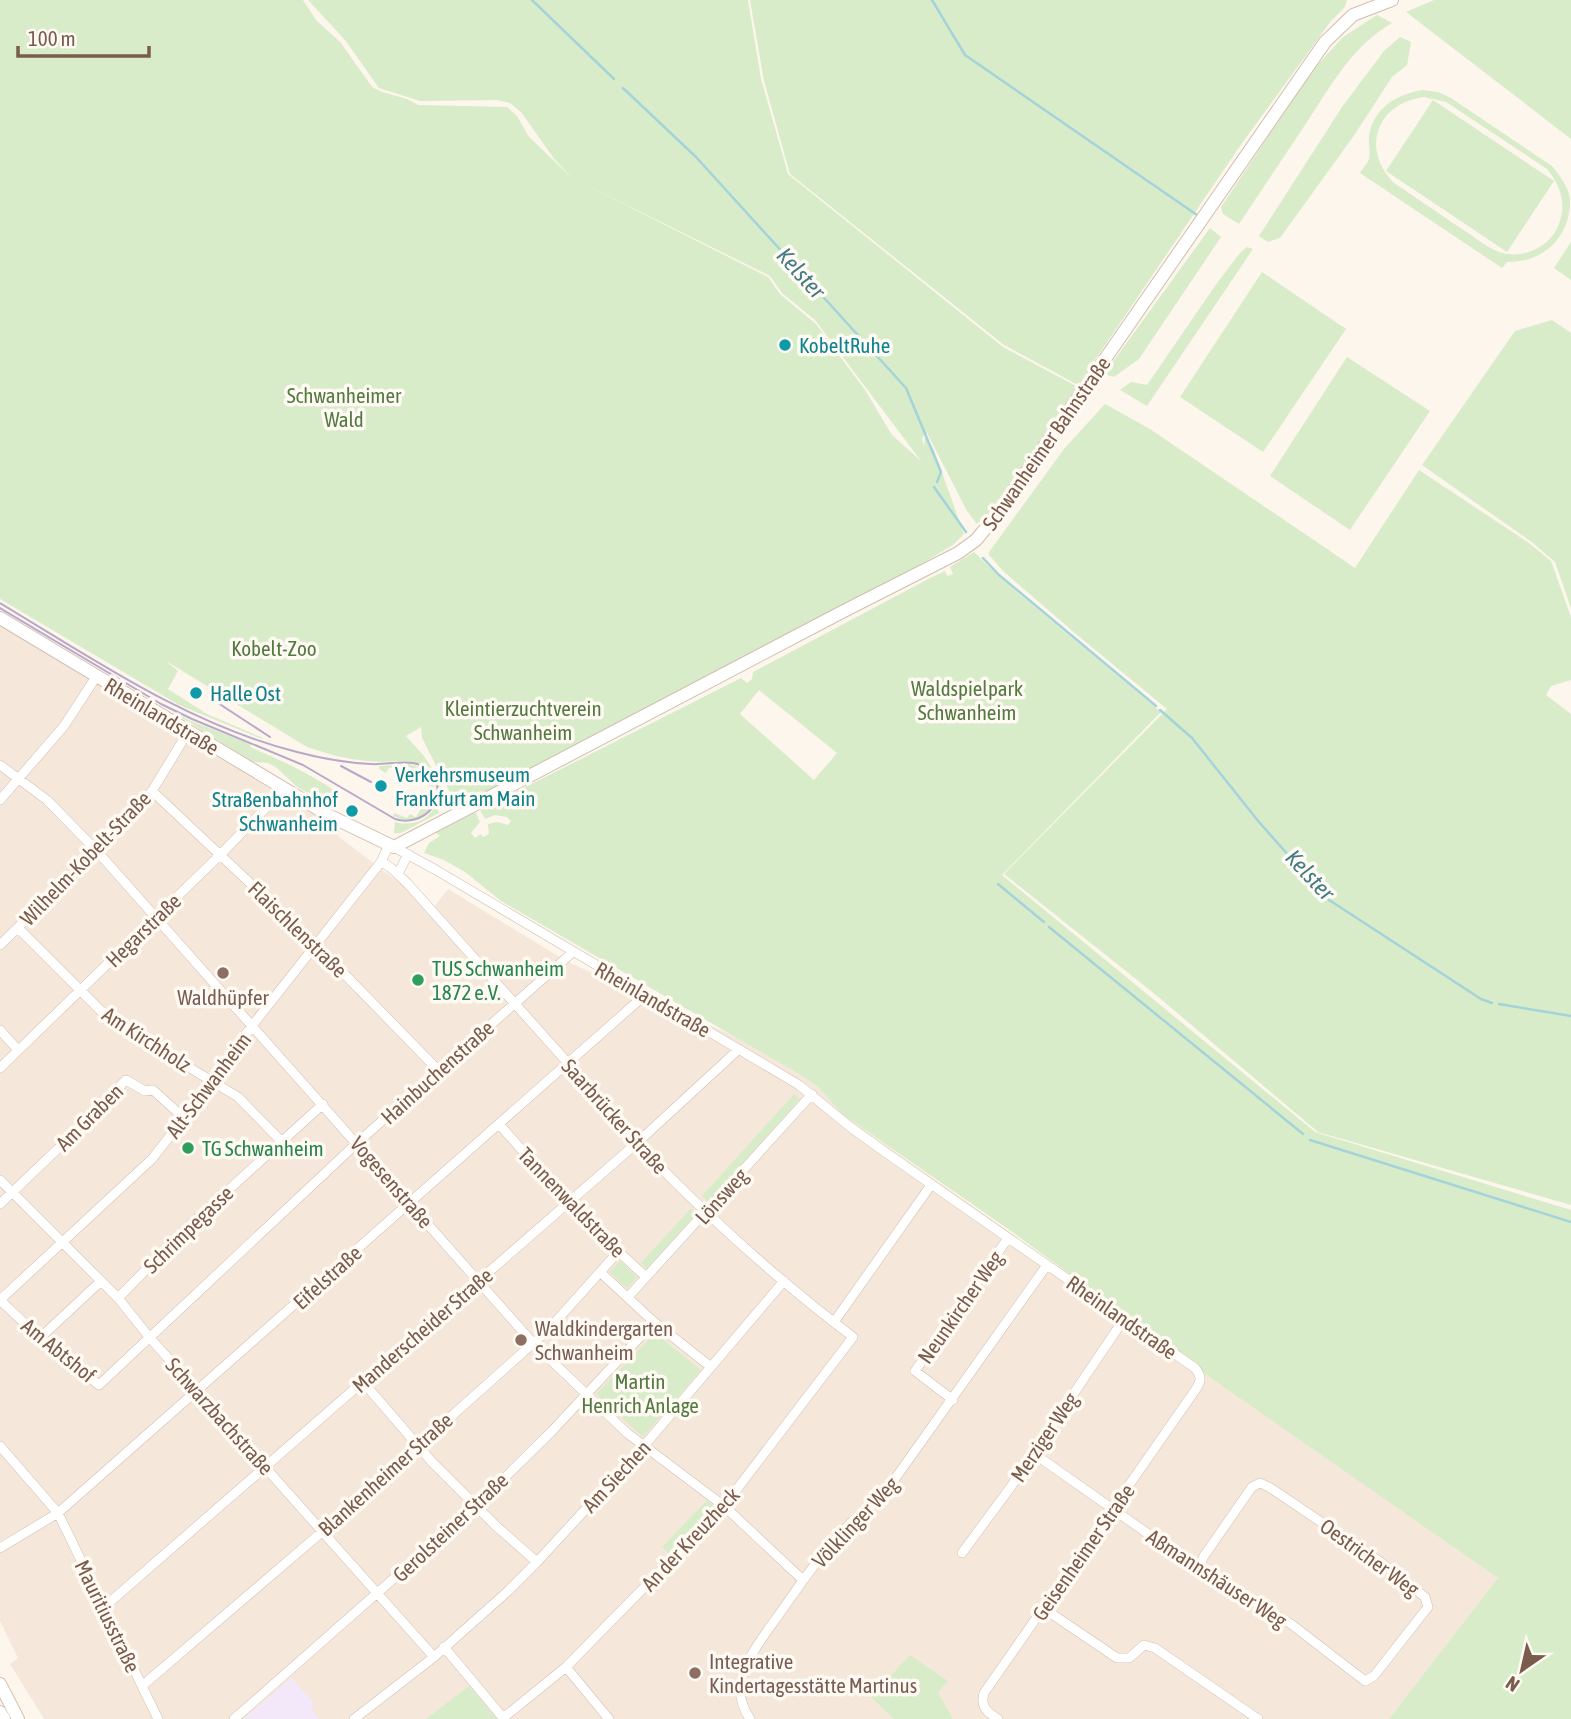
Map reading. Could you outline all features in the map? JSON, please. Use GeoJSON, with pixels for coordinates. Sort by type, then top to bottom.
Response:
{"type":"FeatureCollection","features":[{"type":"Feature","properties":{"kind":"street","name":"Schwanheimer Bahnstraße"},"geometry":{"type":"LineString","coordinates":[[391,846],[902,583],[958,553],[976,540],[1004,506],[1325,42],[1353,15],[1392,0]]}},
{"type":"Feature","properties":{"kind":"street","name":"Rheinlandstraße"},"geometry":{"type":"LineString","coordinates":[[2,623],[330,816],[408,853],[812,1094],[849,1126],[931,1185],[1195,1368],[1201,1382]]}},
{"type":"Feature","properties":{"kind":"street"},"geometry":{"type":"LineString","coordinates":[[0,800],[64,726],[96,677]]}},
{"type":"Feature","properties":{"kind":"street","name":"Wilhelm-Kobelt-Straße"},"geometry":{"type":"LineString","coordinates":[[0,945],[152,791],[188,732]]}},
{"type":"Feature","properties":{"kind":"street","name":"Vogesenstraße"},"geometry":{"type":"LineString","coordinates":[[0,765],[53,805],[96,850],[533,1343],[643,1447],[724,1506],[803,1580]]}},
{"type":"Feature","properties":{"kind":"street","name":"Hegarstraße"},"geometry":{"type":"LineString","coordinates":[[0,1068],[285,789]]}},
{"type":"Feature","properties":{"kind":"street","name":"Flaischlenstraße"},"geometry":{"type":"LineString","coordinates":[[152,791],[316,945],[439,1071]]}},
{"type":"Feature","properties":{"kind":"street","name":"Alt-Schwanheim"},"geometry":{"type":"LineString","coordinates":[[0,1300],[152,1159],[391,846]]}},
{"type":"Feature","properties":{"kind":"street"},"geometry":{"type":"LineString","coordinates":[[398,874],[408,853]]}},
{"type":"Feature","properties":{"kind":"street","name":"Saarbrücker Straße"},"geometry":{"type":"LineString","coordinates":[[381,862],[398,874],[638,1142],[706,1212],[853,1337]]}},
{"type":"Feature","properties":{"kind":"street","name":"Am Kirchholz"},"geometry":{"type":"LineString","coordinates":[[18,928],[100,1010],[247,1105],[282,1142]]}},
{"type":"Feature","properties":{"kind":"street","name":"Hainbuchenstraße"},"geometry":{"type":"LineString","coordinates":[[150,1338],[358,1143],[573,952]]}},
{"type":"Feature","properties":{"kind":"street","name":"Eifelstraße"},"geometry":{"type":"LineString","coordinates":[[0,1548],[58,1513],[646,994]]}},
{"type":"Feature","properties":{"kind":"street"},"geometry":{"type":"LineString","coordinates":[[0,1030],[18,1050]]}},
{"type":"Feature","properties":{"kind":"street","name":"Manderscheider Straße"},"geometry":{"type":"LineString","coordinates":[[103,1608],[638,1142],[739,1049]]}},
{"type":"Feature","properties":{"kind":"street","name":"Am Graben"},"geometry":{"type":"LineString","coordinates":[[0,1204],[126,1080],[145,1091],[153,1090],[184,1118]]}},
{"type":"Feature","properties":{"kind":"street","name":"Lönsweg"},"geometry":{"type":"LineString","coordinates":[[628,1297],[812,1094]]}},
{"type":"Feature","properties":{"kind":"street","name":"Schrimpegasse"},"geometry":{"type":"LineString","coordinates":[[118,1298],[191,1224],[323,1104]]}},
{"type":"Feature","properties":{"kind":"street","name":"Tannenwaldstraße"},"geometry":{"type":"LineString","coordinates":[[499,1124],[568,1203],[646,1277]]}},
{"type":"Feature","properties":{"kind":"street","name":"Schwarzbachstraße"},"geometry":{"type":"LineString","coordinates":[[0,1181],[118,1298],[150,1338],[433,1657]]}},
{"type":"Feature","properties":{"kind":"street"},"geometry":{"type":"LineString","coordinates":[[834,1322],[931,1185]]}},
{"type":"Feature","properties":{"kind":"street","name":"Neunkircher Weg"},"geometry":{"type":"LineString","coordinates":[[953,1400],[915,1371],[1008,1238]]}},
{"type":"Feature","properties":{"kind":"street","name":"Blankenheimer Straße"},"geometry":{"type":"LineString","coordinates":[[142,1686],[323,1531],[417,1444],[533,1343],[618,1252]]}},
{"type":"Feature","properties":{"kind":"street","name":"Völklinger Weg"},"geometry":{"type":"LineString","coordinates":[[750,1719],[741,1699],[742,1678],[763,1638],[803,1580],[847,1524],[882,1497],[1047,1265]]}},
{"type":"Feature","properties":{"kind":"street","name":"Tannenwaldstraße"},"geometry":{"type":"LineString","coordinates":[[600,1272],[654,1322],[711,1367]]}},
{"type":"Feature","properties":{"kind":"street"},"geometry":{"type":"LineString","coordinates":[[40,1339],[101,1281]]}},
{"type":"Feature","properties":{"kind":"street","name":"Am Siechen"},"geometry":{"type":"LineString","coordinates":[[354,1719],[433,1657],[537,1562],[643,1447],[784,1281]]}},
{"type":"Feature","properties":{"kind":"street","name":"Am Abtshof"},"geometry":{"type":"LineString","coordinates":[[0,1300],[40,1339],[99,1385],[150,1338]]}},
{"type":"Feature","properties":{"kind":"street","name":"Merziger Weg"},"geometry":{"type":"LineString","coordinates":[[962,1553],[1124,1319]]}},
{"type":"Feature","properties":{"kind":"street","name":"Gerolsteiner Straße"},"geometry":{"type":"LineString","coordinates":[[234,1719],[476,1506],[654,1322]]}},
{"type":"Feature","properties":{"kind":"street","name":"An der Kreuzheck"},"geometry":{"type":"LineString","coordinates":[[503,1719],[566,1667],[724,1506],[853,1337]]}},
{"type":"Feature","properties":{"kind":"street"},"geometry":{"type":"LineString","coordinates":[[363,1382],[476,1506],[537,1562]]}},
{"type":"Feature","properties":{"kind":"street","name":"Geisenheimer Straße"},"geometry":{"type":"LineString","coordinates":[[998,1719],[983,1707],[984,1693],[1201,1382]]}},
{"type":"Feature","properties":{"kind":"street","name":"Mauritiusstraße"},"geometry":{"type":"LineString","coordinates":[[0,1446],[58,1513],[158,1719]]}},
{"type":"Feature","properties":{"kind":"street","name":"Aßmannshäuser Weg"},"geometry":{"type":"LineString","coordinates":[[1033,1453],[1184,1559],[1291,1624],[1365,1681]]}},
{"type":"Feature","properties":{"kind":"street","name":"Oestricher Weg"},"geometry":{"type":"LineString","coordinates":[[1199,1567],[1203,1556],[1252,1487],[1260,1483],[1331,1527],[1427,1600],[1426,1610],[1374,1676],[1365,1681]]}},
{"type":"Feature","properties":{"kind":"street"},"geometry":{"type":"LineString","coordinates":[[1043,1608],[1117,1658],[1129,1658],[1144,1645],[1155,1648],[1258,1719]]}},
{"type":"Feature","properties":{"kind":"street"},"geometry":{"type":"LineString","coordinates":[[444,1647],[503,1719]]}},
{"type":"Feature","properties":{"kind":"street"},"geometry":{"type":"LineString","coordinates":[[566,1667],[609,1719]]}},
{"type":"Feature","properties":{"kind":"street"},"geometry":{"type":"LineString","coordinates":[[0,1684],[18,1719]]}},
{"type":"Feature","properties":{"kind":"street"},"geometry":{"type":"LineString","coordinates":[[0,1712],[4,1719]]}},
{"type":"Feature","properties":{"kind":"shaded area"},"geometry":{"type":"Polygon","coordinates":[[[0,618],[188,732],[197,745],[329,823],[340,832],[338,836],[402,885],[430,912],[448,889],[568,962],[736,1037],[804,1077],[820,1089],[842,1114],[1499,1578],[1389,1719],[44,1719],[10,1664],[18,1658],[0,1621],[0,618]]]}},
{"type":"Feature","properties":{"kind":"shaded area"},"geometry":{"type":"Polygon","coordinates":[[[291,1678],[315,1704],[310,1707],[319,1719],[244,1719],[291,1678]]]}},
{"type":"Feature","properties":{"kind":"green space","name":"Schwanheimer Wald"},"geometry":{"type":"Polygon","coordinates":[[[0,0],[303,0],[316,20],[341,43],[372,87],[418,105],[507,107],[517,116],[529,137],[573,179],[555,160],[521,112],[510,103],[497,100],[420,101],[379,88],[345,40],[308,0],[748,0],[761,79],[788,174],[1003,347],[1078,387],[989,513],[977,524],[967,511],[927,433],[922,438],[924,447],[925,437],[934,450],[964,534],[953,545],[913,569],[458,808],[422,738],[421,727],[406,736],[433,770],[407,762],[367,761],[329,754],[307,747],[166,661],[178,671],[168,689],[207,714],[262,739],[179,705],[0,599],[0,0]],[[584,184],[768,277],[780,294],[816,324],[865,390],[892,435],[921,461],[815,320],[782,293],[770,276],[584,184]]]}},
{"type":"Feature","properties":{"kind":"green space"},"geometry":{"type":"Polygon","coordinates":[[[750,0],[1347,0],[1345,7],[1331,21],[1240,146],[1078,385],[1004,345],[790,174],[764,81],[750,0]]]}},
{"type":"Feature","properties":{"kind":"green space"},"geometry":{"type":"Polygon","coordinates":[[[1434,0],[1571,0],[1571,139],[1406,12],[1434,0]]]}},
{"type":"Feature","properties":{"kind":"green space"},"geometry":{"type":"Polygon","coordinates":[[[1377,15],[1392,23],[1365,43],[1343,68],[1239,224],[1223,214],[1221,207],[1312,71],[1343,37],[1377,15]]]}},
{"type":"Feature","properties":{"kind":"green space"},"geometry":{"type":"Polygon","coordinates":[[[1400,37],[1411,42],[1407,65],[1392,77],[1353,137],[1280,238],[1268,242],[1259,236],[1342,107],[1384,51],[1400,37]]]}},
{"type":"Feature","properties":{"kind":"green space"},"geometry":{"type":"Polygon","coordinates":[[[1414,92],[1438,92],[1451,98],[1552,166],[1566,185],[1570,199],[1565,225],[1552,246],[1532,258],[1507,262],[1502,268],[1360,173],[1369,159],[1369,134],[1378,114],[1390,102],[1414,92]],[[1424,97],[1408,101],[1385,118],[1376,142],[1384,170],[1394,183],[1497,251],[1519,254],[1544,244],[1555,232],[1562,209],[1559,188],[1552,175],[1547,169],[1446,102],[1424,97]]]}},
{"type":"Feature","properties":{"kind":"green space"},"geometry":{"type":"Polygon","coordinates":[[[1433,100],[1554,181],[1507,252],[1386,171],[1433,100]]]}},
{"type":"Feature","properties":{"kind":"green space"},"geometry":{"type":"Polygon","coordinates":[[[1210,228],[1221,237],[1139,359],[1114,377],[1104,374],[1210,228]]]}},
{"type":"Feature","properties":{"kind":"green space"},"geometry":{"type":"Polygon","coordinates":[[[1571,242],[1571,280],[1554,268],[1571,242]]]}},
{"type":"Feature","properties":{"kind":"green space"},"geometry":{"type":"Polygon","coordinates":[[[1247,247],[1253,249],[1147,406],[1120,390],[1131,382],[1147,385],[1217,283],[1247,247]]]}},
{"type":"Feature","properties":{"kind":"green space"},"geometry":{"type":"Polygon","coordinates":[[[1262,272],[1346,329],[1263,452],[1180,397],[1262,272]]]}},
{"type":"Feature","properties":{"kind":"green space"},"geometry":{"type":"Polygon","coordinates":[[[1552,320],[1571,333],[1571,608],[1555,562],[1533,543],[1422,465],[1515,331],[1552,320]]]}},
{"type":"Feature","properties":{"kind":"green space"},"geometry":{"type":"Polygon","coordinates":[[[1347,357],[1430,411],[1350,530],[1270,476],[1347,357]]]}},
{"type":"Feature","properties":{"kind":"green space"},"geometry":{"type":"Polygon","coordinates":[[[1105,404],[1150,429],[1355,568],[1419,470],[1529,543],[1551,561],[1571,617],[1571,680],[1551,686],[1546,695],[1571,714],[1571,1205],[1318,1132],[1156,995],[1004,874],[1167,709],[1003,571],[989,555],[1064,449],[1105,404]]]}},
{"type":"Feature","properties":{"kind":"green space","name":"Waldspielpark Schwanheim"},"geometry":{"type":"Polygon","coordinates":[[[974,552],[1005,582],[1161,712],[1002,875],[1315,1132],[1571,1210],[1571,1719],[1389,1719],[1498,1578],[1218,1383],[1011,1231],[842,1114],[820,1089],[804,1077],[501,901],[465,872],[424,853],[429,843],[440,836],[434,831],[469,813],[476,813],[480,822],[471,833],[475,838],[481,834],[483,837],[489,834],[488,824],[497,822],[508,825],[511,821],[507,817],[495,815],[485,819],[480,810],[741,678],[747,683],[752,679],[753,672],[932,577],[945,571],[947,576],[953,574],[950,567],[974,552]],[[759,690],[740,714],[814,780],[837,753],[759,690]]]}},
{"type":"Feature","properties":{"kind":"green space"},"geometry":{"type":"Polygon","coordinates":[[[169,710],[251,744],[250,747],[317,780],[338,793],[332,808],[296,786],[277,768],[268,763],[253,762],[169,710]]]}},
{"type":"Feature","properties":{"kind":"green space"},"geometry":{"type":"Polygon","coordinates":[[[409,764],[423,769],[432,778],[435,789],[434,800],[428,810],[419,817],[407,820],[393,816],[394,813],[407,818],[410,814],[416,817],[432,791],[429,785],[414,773],[389,768],[386,773],[379,769],[379,766],[409,764]]]}},
{"type":"Feature","properties":{"kind":"green space"},"geometry":{"type":"Polygon","coordinates":[[[437,780],[448,803],[437,808],[439,813],[401,833],[394,833],[395,822],[415,823],[430,814],[438,799],[437,780]]]}},
{"type":"Feature","properties":{"kind":"green space"},"geometry":{"type":"Polygon","coordinates":[[[794,1094],[800,1099],[708,1202],[702,1196],[794,1094]]]}},
{"type":"Feature","properties":{"kind":"green space"},"geometry":{"type":"Polygon","coordinates":[[[691,1208],[697,1213],[647,1269],[641,1263],[691,1208]]]}},
{"type":"Feature","properties":{"kind":"green space"},"geometry":{"type":"Polygon","coordinates":[[[620,1261],[637,1277],[627,1288],[609,1272],[620,1261]]]}},
{"type":"Feature","properties":{"kind":"green space","name":"Martin Henrich Anlage"},"geometry":{"type":"Polygon","coordinates":[[[655,1333],[701,1370],[643,1437],[596,1394],[655,1333]]]}},
{"type":"Feature","properties":{"kind":"green space"},"geometry":{"type":"Polygon","coordinates":[[[707,1500],[718,1510],[674,1558],[662,1547],[707,1500]]]}},
{"type":"Feature","properties":{"kind":"green space"},"geometry":{"type":"Polygon","coordinates":[[[910,1655],[948,1681],[938,1692],[953,1719],[894,1719],[871,1697],[910,1655]]]}},
{"type":"Feature","properties":{"kind":"green space"},"geometry":{"type":"Polygon","coordinates":[[[469,1686],[497,1719],[426,1719],[469,1686]]]}},
{"type":"Feature","properties":{"kind":"waterway","name":"Kelster"},"geometry":{"type":"LineString","coordinates":[[532,0],[614,79]]}},
{"type":"Feature","properties":{"kind":"waterway"},"geometry":{"type":"LineString","coordinates":[[932,0],[965,55],[1197,215]]}},
{"type":"Feature","properties":{"kind":"waterway","name":"Kelster"},"geometry":{"type":"LineString","coordinates":[[623,88],[696,157],[906,388],[941,472],[937,482]]}},
{"type":"Feature","properties":{"kind":"waterway","name":"Kelster"},"geometry":{"type":"LineString","coordinates":[[934,487],[966,532]]}},
{"type":"Feature","properties":{"kind":"waterway","name":"Kelster"},"geometry":{"type":"LineString","coordinates":[[983,558],[999,575],[1156,706]]}},
{"type":"Feature","properties":{"kind":"waterway","name":"Kelster"},"geometry":{"type":"LineString","coordinates":[[1160,710],[1192,738],[1259,822],[1326,898],[1481,999],[1492,1003]]}},
{"type":"Feature","properties":{"kind":"waterway"},"geometry":{"type":"LineString","coordinates":[[998,884],[1044,922]]}},
{"type":"Feature","properties":{"kind":"waterway"},"geometry":{"type":"LineString","coordinates":[[1049,927],[1303,1134]]}},
{"type":"Feature","properties":{"kind":"waterway","name":"Kelster"},"geometry":{"type":"LineString","coordinates":[[1499,1004],[1571,1016]]}},
{"type":"Feature","properties":{"kind":"waterway"},"geometry":{"type":"LineString","coordinates":[[1310,1140],[1571,1222]]}},
{"type":"Feature","properties":{"kind":"tram line"},"geometry":{"type":"LineString","coordinates":[[0,603],[144,689],[218,725],[257,740],[324,758],[362,763],[420,765],[431,774],[436,783],[436,802],[424,815],[415,819],[395,819],[303,765],[161,704],[0,608]]}},
{"type":"Feature","properties":{"kind":"tram line"},"geometry":{"type":"LineString","coordinates":[[215,701],[270,737]]}},
{"type":"Feature","properties":{"kind":"tram line"},"geometry":{"type":"LineString","coordinates":[[341,766],[371,782]]}},
{"type":"Feature","properties":{"kind":"place","name":"KobeltRuhe"},"geometry":{"type":"Point","coordinates":[785,345]}},
{"type":"Feature","properties":{"kind":"place","name":"Halle Ost"},"geometry":{"type":"Point","coordinates":[196,693]}},
{"type":"Feature","properties":{"kind":"place","name":"Verkehrsmuseum Frankfurt am Main"},"geometry":{"type":"Point","coordinates":[381,786]}},
{"type":"Feature","properties":{"kind":"place","name":"Straßenbahnhof Schwanheim"},"geometry":{"type":"Point","coordinates":[352,811]}},
{"type":"Feature","properties":{"kind":"place","name":"Waldhüpfer"},"geometry":{"type":"Point","coordinates":[223,973]}},
{"type":"Feature","properties":{"kind":"place","name":"TUS Schwanheim 1872 e.V."},"geometry":{"type":"Point","coordinates":[418,980]}},
{"type":"Feature","properties":{"kind":"place","name":"TG Schwanheim"},"geometry":{"type":"Point","coordinates":[188,1148]}},
{"type":"Feature","properties":{"kind":"place","name":"Waldkindergarten Schwanheim"},"geometry":{"type":"Point","coordinates":[521,1340]}},
{"type":"Feature","properties":{"kind":"place","name":"Integrative Kindertagesstätte Martinus"},"geometry":{"type":"Point","coordinates":[695,1673]}},
{"type":"Feature","properties":{"kind":"park label","name":"Kobelt-Zoo"},"geometry":{"type":"Point","coordinates":[274,648]}},
{"type":"Feature","properties":{"kind":"park label","name":"Kleintierzuchtverein Schwanheim"},"geometry":{"type":"Point","coordinates":[523,720]}}]}
